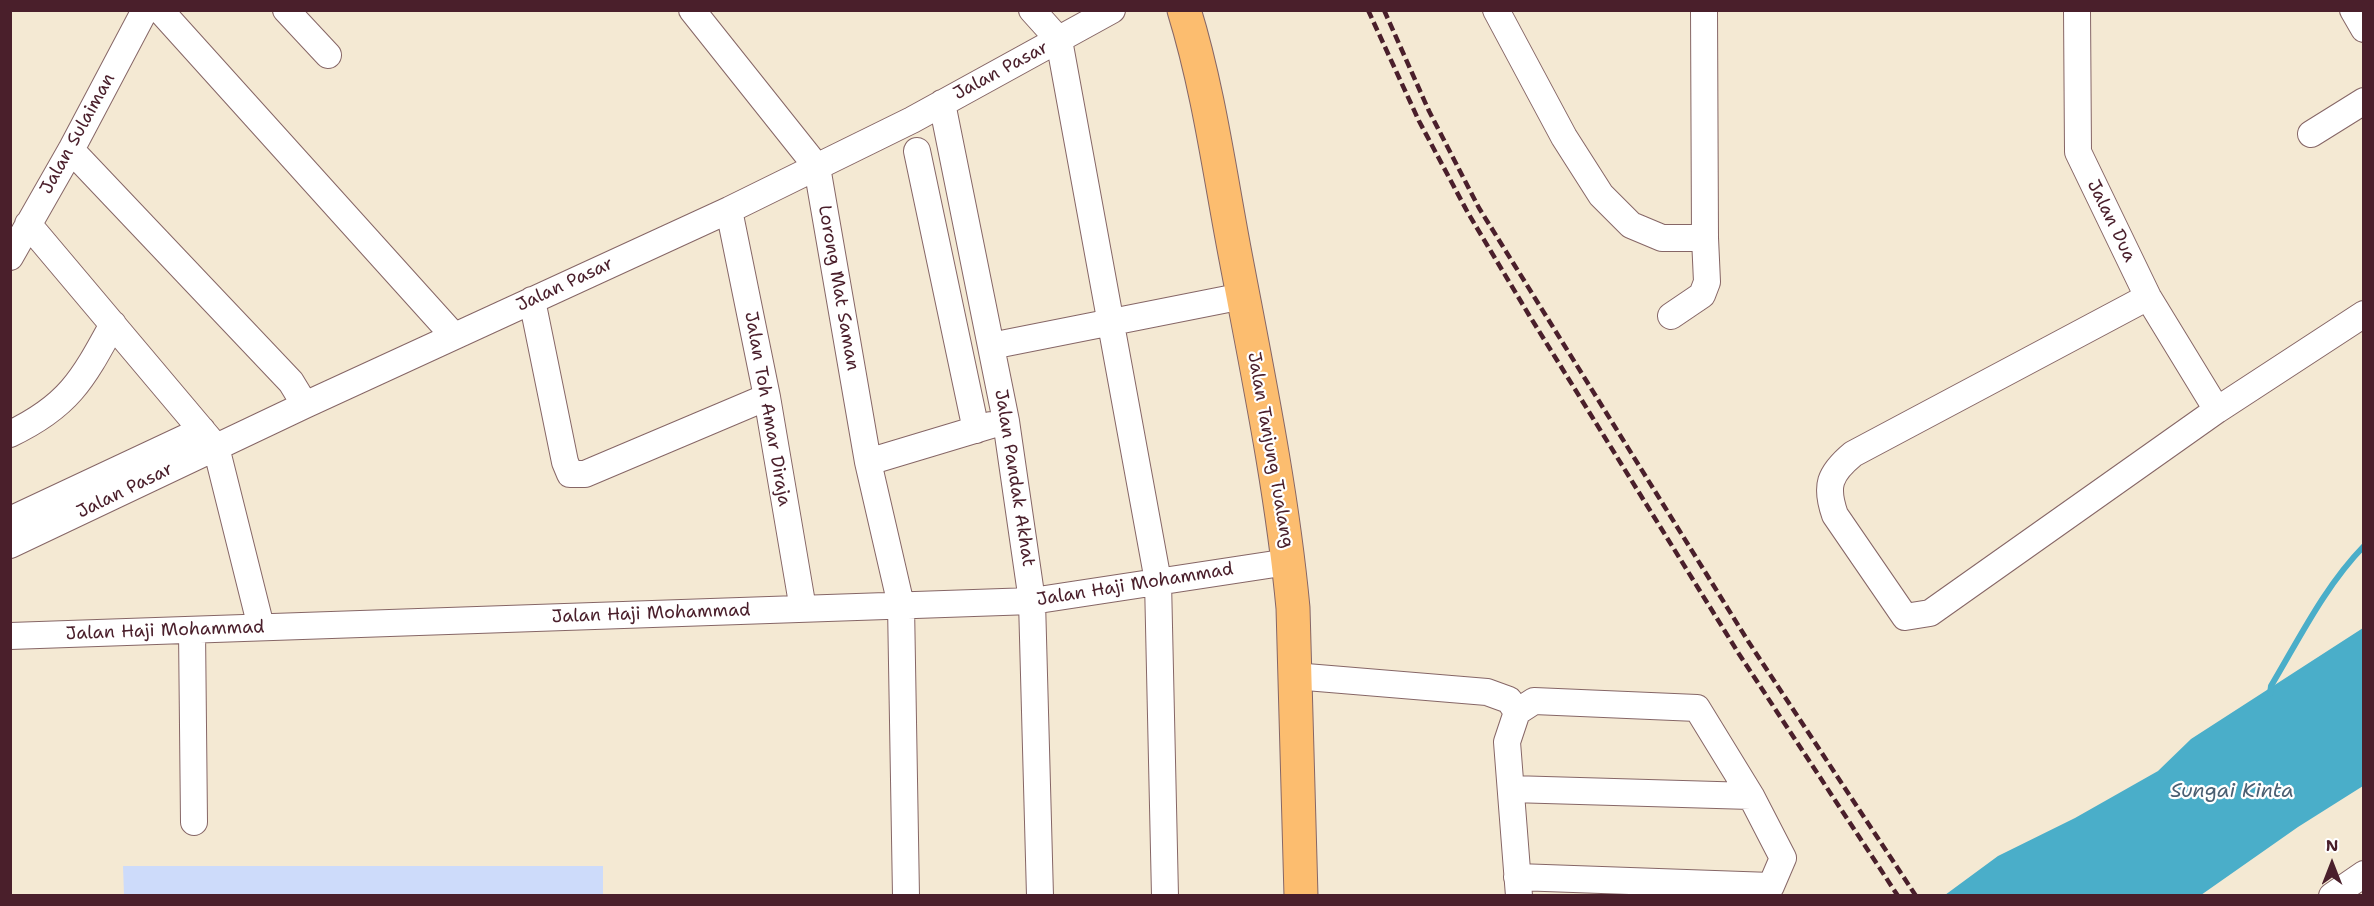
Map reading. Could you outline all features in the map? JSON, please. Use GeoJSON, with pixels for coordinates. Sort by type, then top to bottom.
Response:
{"type":"FeatureCollection","features":[{"type":"Feature","properties":{"kind":"main road","name":"Jalan Tanjung Tualang"},"geometry":{"type":"LineString","coordinates":[[1184,10],[1200,68],[1243,296],[1288,562],[1293,608],[1301,896]]}},
{"type":"Feature","properties":{"kind":"street","name":"Jalan Sulaiman"},"geometry":{"type":"LineString","coordinates":[[10,257],[71,150],[145,10]]}},
{"type":"Feature","properties":{"kind":"street"},"geometry":{"type":"LineString","coordinates":[[160,10],[454,336]]}},
{"type":"Feature","properties":{"kind":"street"},"geometry":{"type":"LineString","coordinates":[[286,10],[328,55]]}},
{"type":"Feature","properties":{"kind":"street","name":"Lorong Mat Saman"},"geometry":{"type":"LineString","coordinates":[[693,10],[817,167],[868,462],[901,605],[906,896]]}},
{"type":"Feature","properties":{"kind":"street"},"geometry":{"type":"LineString","coordinates":[[1032,10],[1059,40],[1158,581],[1165,896]]}},
{"type":"Feature","properties":{"kind":"street","name":"Jalan Pasar"},"geometry":{"type":"LineString","coordinates":[[10,545],[209,438],[305,405],[729,210],[942,103],[1112,10]]}},
{"type":"Feature","properties":{"kind":"street"},"geometry":{"type":"LineString","coordinates":[[1496,10],[1564,137],[1601,195],[1631,225],[1662,238],[1705,238]]}},
{"type":"Feature","properties":{"kind":"street"},"geometry":{"type":"LineString","coordinates":[[1671,316],[1702,295],[1707,282],[1704,10]]}},
{"type":"Feature","properties":{"kind":"street","name":"Jalan Dua"},"geometry":{"type":"LineString","coordinates":[[2077,10],[2078,152],[2148,297],[2217,410]]}},
{"type":"Feature","properties":{"kind":"street"},"geometry":{"type":"LineString","coordinates":[[2353,10],[2364,29]]}},
{"type":"Feature","properties":{"kind":"street"},"geometry":{"type":"LineString","coordinates":[[2311,134],[2364,101]]}},
{"type":"Feature","properties":{"kind":"street","name":"Jalan Pandak Akhat"},"geometry":{"type":"LineString","coordinates":[[942,103],[1006,421],[1032,601],[1040,896]]}},
{"type":"Feature","properties":{"kind":"street"},"geometry":{"type":"LineString","coordinates":[[71,150],[291,382],[305,405]]}},
{"type":"Feature","properties":{"kind":"street"},"geometry":{"type":"LineString","coordinates":[[917,151],[976,430]]}},
{"type":"Feature","properties":{"kind":"street"},"geometry":{"type":"LineString","coordinates":[[925,188],[958,181]]}},
{"type":"Feature","properties":{"kind":"street","name":"Jalan Toh Amar Diraja"},"geometry":{"type":"LineString","coordinates":[[729,210],[767,397],[802,609]]}},
{"type":"Feature","properties":{"kind":"street"},"geometry":{"type":"LineString","coordinates":[[28,224],[209,438],[261,627]]}},
{"type":"Feature","properties":{"kind":"street"},"geometry":{"type":"LineString","coordinates":[[991,346],[1243,296]]}},
{"type":"Feature","properties":{"kind":"street"},"geometry":{"type":"LineString","coordinates":[[2148,297],[1853,454],[1839,466],[1831,480],[1829,497],[1835,515],[1905,617],[1930,613],[2217,410],[2364,314]]}},
{"type":"Feature","properties":{"kind":"street"},"geometry":{"type":"LineString","coordinates":[[532,300],[565,462],[570,474],[585,474],[767,397]]}},
{"type":"Feature","properties":{"kind":"street"},"geometry":{"type":"LineString","coordinates":[[10,434],[36,422],[62,403],[89,369],[113,324]]}},
{"type":"Feature","properties":{"kind":"street"},"geometry":{"type":"LineString","coordinates":[[868,462],[1006,421]]}},
{"type":"Feature","properties":{"kind":"street"},"geometry":{"type":"LineString","coordinates":[[10,520],[209,438]]}},
{"type":"Feature","properties":{"kind":"street","name":"Jalan Haji Mohammad"},"geometry":{"type":"LineString","coordinates":[[10,636],[1032,601],[1288,562]]}},
{"type":"Feature","properties":{"kind":"street"},"geometry":{"type":"LineString","coordinates":[[192,630],[194,822]]}},
{"type":"Feature","properties":{"kind":"street"},"geometry":{"type":"LineString","coordinates":[[1294,676],[1487,692],[1509,700],[1517,712]]}},
{"type":"Feature","properties":{"kind":"street"},"geometry":{"type":"LineString","coordinates":[[1534,701],[1697,708],[1751,795],[1783,858],[1767,891],[1518,886],[1507,741],[1517,712],[1534,701]]}},
{"type":"Feature","properties":{"kind":"street"},"geometry":{"type":"LineString","coordinates":[[1511,789],[1751,795]]}},
{"type":"Feature","properties":{"kind":"street"},"geometry":{"type":"LineString","coordinates":[[2332,896],[2364,874]]}},
{"type":"Feature","properties":{"kind":"shaded area"},"geometry":{"type":"Polygon","coordinates":[[[123,866],[603,866],[603,895],[124,895],[123,866]]]}},
{"type":"Feature","properties":{"kind":"water","name":"Sungai Kinta"},"geometry":{"type":"Polygon","coordinates":[[[2363,628],[2363,786],[2298,827],[2201,895],[1945,895],[1998,856],[2075,818],[2158,771],[2191,739],[2363,628]]]}},
{"type":"Feature","properties":{"kind":"waterway"},"geometry":{"type":"LineString","coordinates":[[2270,694],[2271,686],[2313,613],[2337,578],[2364,546]]}},
{"type":"Feature","properties":{"kind":"railway"},"geometry":{"type":"LineString","coordinates":[[1368,10],[1419,121],[1468,213],[1529,315],[1739,654],[1898,896]]}},
{"type":"Feature","properties":{"kind":"railway"},"geometry":{"type":"LineString","coordinates":[[1384,10],[1429,111],[1479,208],[1748,641],[1916,896]]}}]}
